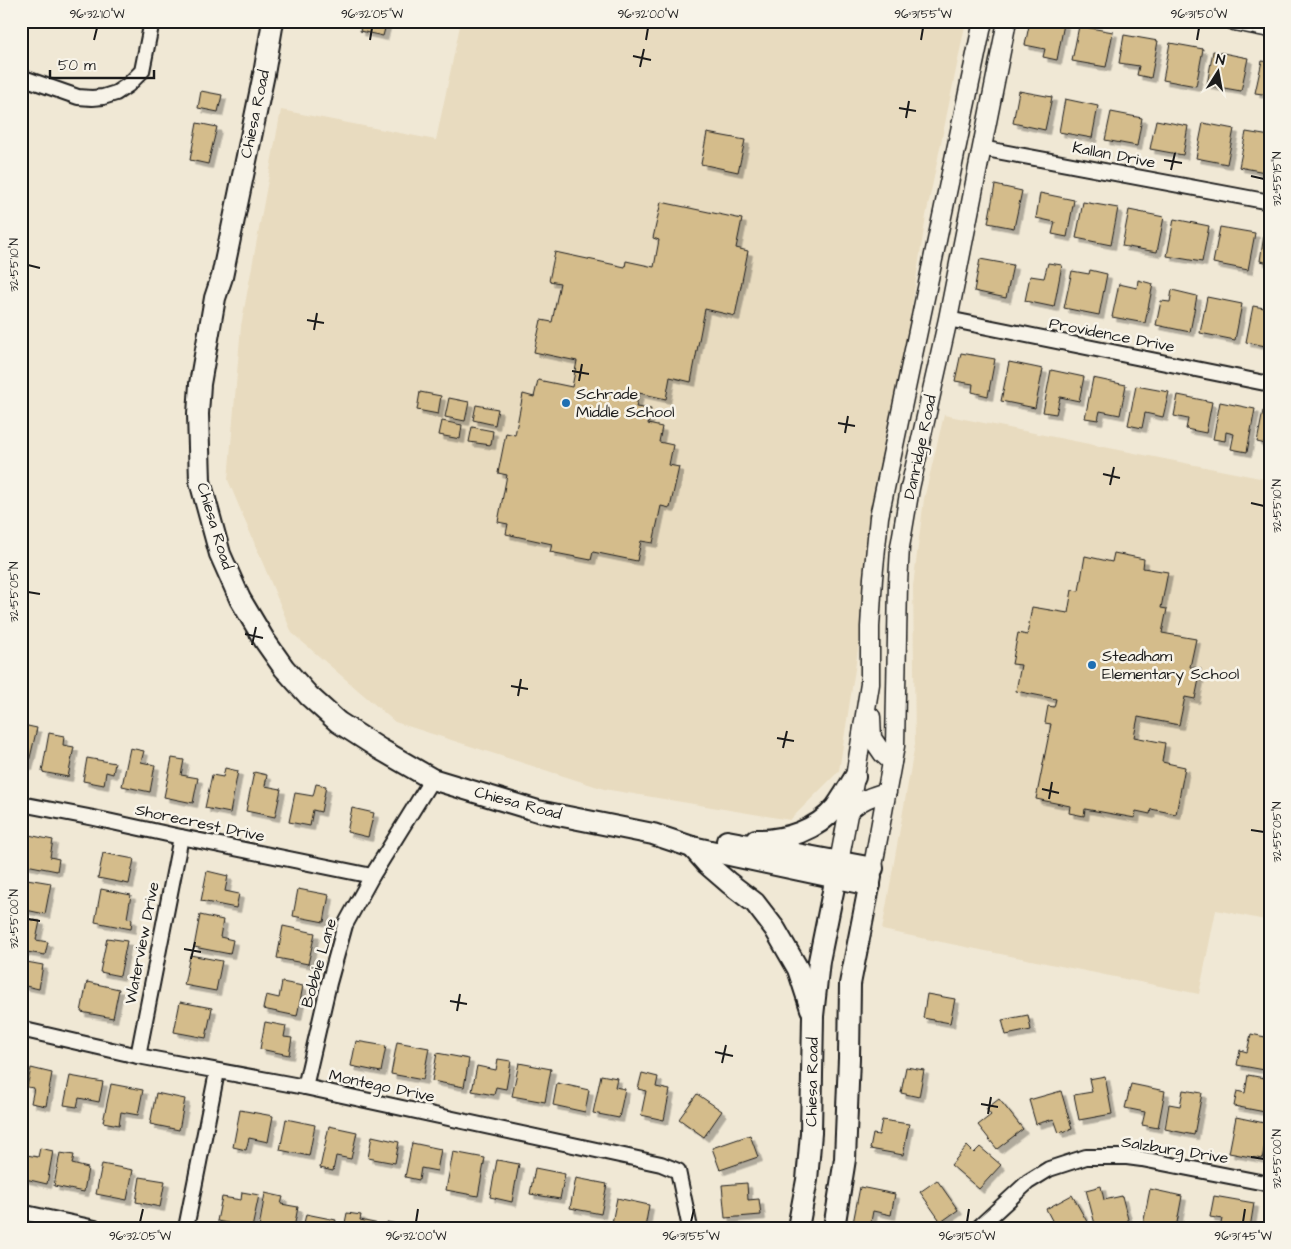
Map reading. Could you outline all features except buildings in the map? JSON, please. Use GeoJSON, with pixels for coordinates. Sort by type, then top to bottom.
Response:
{"type":"FeatureCollection","features":[{"type":"Feature","properties":{"kind":"main road","name":"Chiesa Road"},"geometry":{"type":"LineString","coordinates":[[273,21],[264,74],[222,277],[215,298],[200,384],[198,414],[200,481],[220,554],[240,599],[265,641],[284,668],[309,696],[338,722],[432,779],[538,811],[653,834],[692,847],[871,877]]}},
{"type":"Feature","properties":{"kind":"main road"},"geometry":{"type":"LineString","coordinates":[[722,840],[771,840],[804,831],[820,822],[836,807],[855,777]]}},
{"type":"Feature","properties":{"kind":"main road","name":"Chiesa Road"},"geometry":{"type":"LineString","coordinates":[[653,834],[695,834],[837,870]]}},
{"type":"Feature","properties":{"kind":"main road"},"geometry":{"type":"LineString","coordinates":[[692,847],[728,883],[755,903],[775,929],[798,969],[813,1016]]}},
{"type":"Feature","properties":{"kind":"main road","name":"Chiesa Road"},"geometry":{"type":"LineString","coordinates":[[798,1228],[807,1180],[811,1133],[813,1016],[819,961],[837,870]]}},
{"type":"Feature","properties":{"kind":"main road"},"geometry":{"type":"LineString","coordinates":[[834,1228],[846,1159],[850,984],[871,877]]}},
{"type":"Feature","properties":{"kind":"street"},"geometry":{"type":"LineString","coordinates":[[21,77],[78,97],[103,97],[116,93],[128,85],[142,71],[152,21]]}},
{"type":"Feature","properties":{"kind":"street","name":"Danridge Road"},"geometry":{"type":"LineString","coordinates":[[837,870],[870,684],[872,578],[879,516],[983,21]]}},
{"type":"Feature","properties":{"kind":"street","name":"Danridge Road"},"geometry":{"type":"LineString","coordinates":[[871,877],[895,746],[900,547],[910,488],[948,319],[1007,21]]}},
{"type":"Feature","properties":{"kind":"street"},"geometry":{"type":"LineString","coordinates":[[1234,21],[1270,28]]}},
{"type":"Feature","properties":{"kind":"street","name":"Kallan Drive"},"geometry":{"type":"LineString","coordinates":[[982,148],[1270,202]]}},
{"type":"Feature","properties":{"kind":"street","name":"Providence Drive"},"geometry":{"type":"LineString","coordinates":[[948,319],[1270,384]]}},
{"type":"Feature","properties":{"kind":"street"},"geometry":{"type":"LineString","coordinates":[[870,684],[872,738],[883,754],[892,762]]}},
{"type":"Feature","properties":{"kind":"street","name":"Bobbie Lane"},"geometry":{"type":"LineString","coordinates":[[305,1087],[329,983],[345,925],[372,876],[432,779]]}},
{"type":"Feature","properties":{"kind":"street"},"geometry":{"type":"LineString","coordinates":[[848,812],[858,803],[872,796],[887,792]]}},
{"type":"Feature","properties":{"kind":"street","name":"Shorecrest Drive"},"geometry":{"type":"LineString","coordinates":[[21,804],[372,876]]}},
{"type":"Feature","properties":{"kind":"street","name":"Waterview Drive"},"geometry":{"type":"LineString","coordinates":[[138,1056],[181,838]]}},
{"type":"Feature","properties":{"kind":"street","name":"Montego Drive"},"geometry":{"type":"LineString","coordinates":[[21,1028],[138,1056],[305,1087],[661,1164],[678,1171],[690,1228]]}},
{"type":"Feature","properties":{"kind":"street"},"geometry":{"type":"LineString","coordinates":[[186,1228],[217,1072]]}},
{"type":"Feature","properties":{"kind":"street","name":"Salzburg Drive"},"geometry":{"type":"LineString","coordinates":[[978,1228],[1028,1182],[1049,1169],[1086,1157],[1142,1159],[1270,1184]]}},
{"type":"Feature","properties":{"kind":"street"},"geometry":{"type":"LineString","coordinates":[[21,1212],[95,1228]]}},
{"type":"Feature","properties":{"kind":"shaded area","name":"Schrade Middle School"},"geometry":{"type":"Polygon","coordinates":[[[461,21],[966,21],[926,216],[839,771],[790,820],[604,789],[395,722],[292,633],[228,480],[241,326],[281,110],[436,140],[461,21]]]}},
{"type":"Feature","properties":{"kind":"shaded area","name":"Steadham Elementary School"},"geometry":{"type":"Polygon","coordinates":[[[944,415],[1270,480],[1270,921],[1216,910],[1199,994],[882,930],[915,744],[913,586],[924,499],[944,415]]]}},
{"type":"Feature","properties":{"kind":"place","name":"Schrade Middle School"},"geometry":{"type":"Point","coordinates":[566,403]}},
{"type":"Feature","properties":{"kind":"place","name":"Steadham Elementary School"},"geometry":{"type":"Point","coordinates":[1092,665]}}]}
